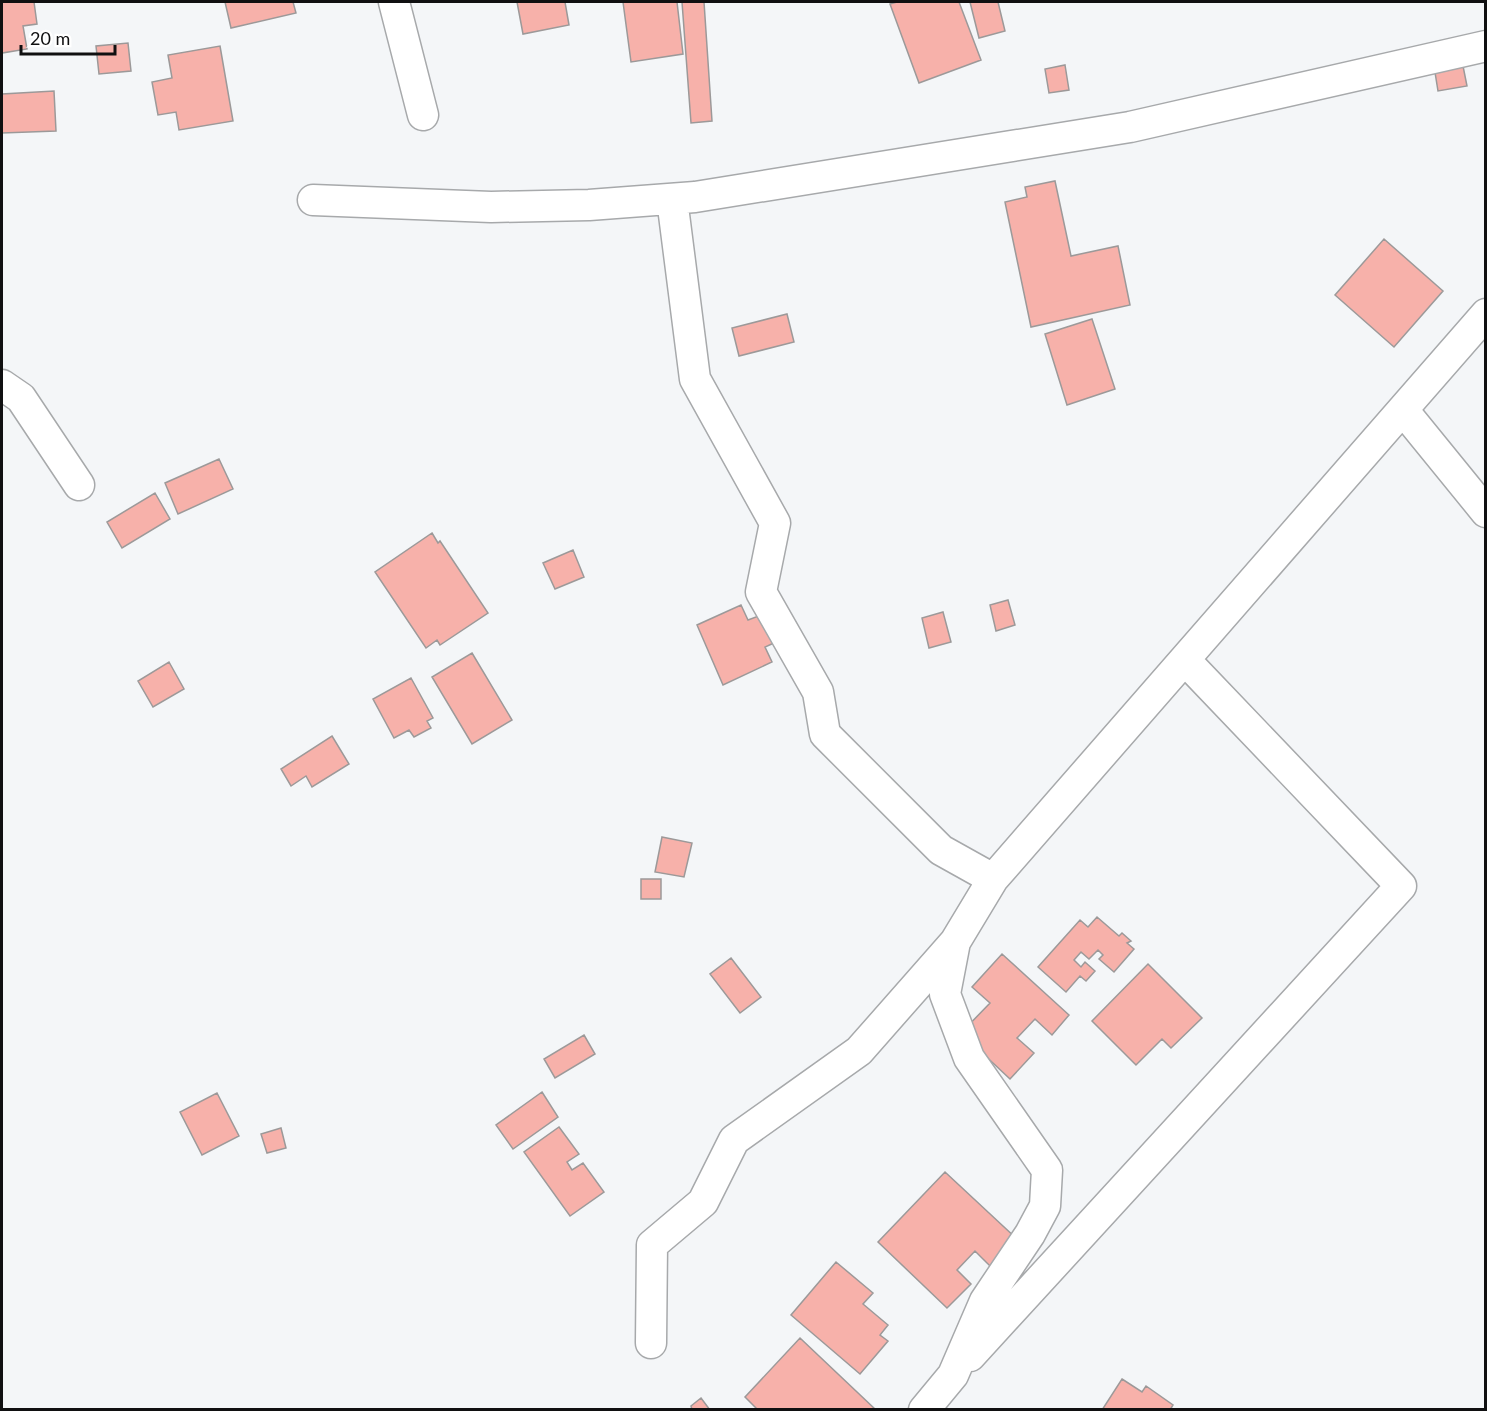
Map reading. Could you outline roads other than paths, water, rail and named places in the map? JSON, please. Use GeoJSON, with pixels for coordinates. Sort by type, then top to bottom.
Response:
{"type":"FeatureCollection","features":[{"type":"Feature","properties":{"kind":"street"},"geometry":{"type":"LineString","coordinates":[[394,2],[423,115]]}},
{"type":"Feature","properties":{"kind":"street"},"geometry":{"type":"LineString","coordinates":[[313,200],[491,207],[589,205],[695,197],[1130,126],[1485,46]]}},
{"type":"Feature","properties":{"kind":"street"},"geometry":{"type":"LineString","coordinates":[[672,199],[695,379],[774,523],[761,592],[818,692],[825,734],[942,850],[993,879]]}},
{"type":"Feature","properties":{"kind":"street"},"geometry":{"type":"LineString","coordinates":[[651,1343],[652,1245],[703,1202],[734,1140],[859,1051],[955,942],[993,879],[1485,314]]}},
{"type":"Feature","properties":{"kind":"street"},"geometry":{"type":"LineString","coordinates":[[2,385],[21,398],[79,485]]}},
{"type":"Feature","properties":{"kind":"street"},"geometry":{"type":"LineString","coordinates":[[1403,410],[1485,512]]}},
{"type":"Feature","properties":{"kind":"street"},"geometry":{"type":"LineString","coordinates":[[924,1410],[953,1375],[1401,886],[1185,660]]}},
{"type":"Feature","properties":{"kind":"street"},"geometry":{"type":"LineString","coordinates":[[953,1375],[985,1301],[1030,1234],[1045,1206],[1047,1170],[969,1058],[945,994],[955,942]]}}]}
